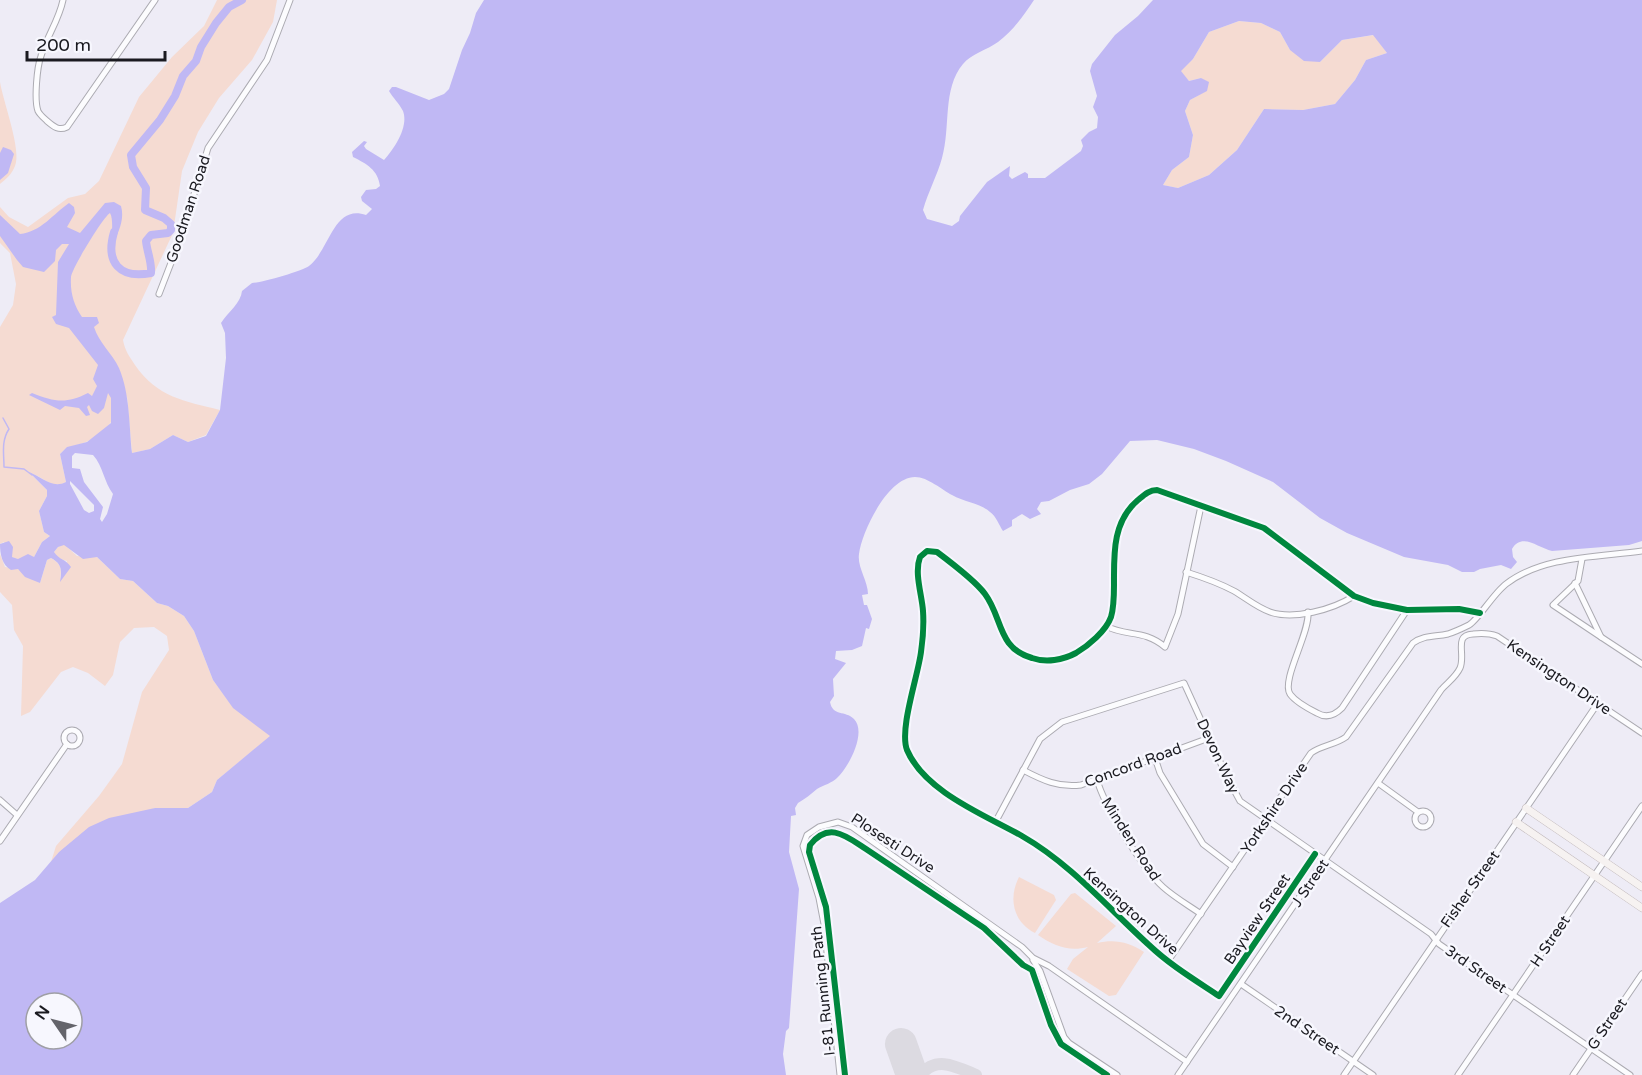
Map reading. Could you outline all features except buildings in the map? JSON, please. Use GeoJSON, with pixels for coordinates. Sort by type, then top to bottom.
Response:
{"type":"FeatureCollection","features":[{"type":"Feature","properties":{"kind":"main road"},"geometry":{"type":"LineString","coordinates":[[1526,808],[1642,887]]}},
{"type":"Feature","properties":{"kind":"main road"},"geometry":{"type":"LineString","coordinates":[[1516,822],[1642,908]]}},
{"type":"Feature","properties":{"kind":"street"},"geometry":{"type":"LineString","coordinates":[[63,0],[58,18],[39,59],[37,95],[38,111],[55,128],[63,129],[68,126],[155,0]]}},
{"type":"Feature","properties":{"kind":"street","name":"Goodman Road"},"geometry":{"type":"LineString","coordinates":[[159,294],[185,227],[208,148],[267,60],[290,0]]}},
{"type":"Feature","properties":{"kind":"street"},"geometry":{"type":"LineString","coordinates":[[1200,506],[1178,614],[1165,646],[1146,635],[1106,626],[1114,604],[1115,539],[1126,513],[1151,490],[1168,492],[1200,506],[1264,528],[1354,597],[1407,610],[1459,609],[1480,613],[1498,591],[1518,576],[1544,566],[1642,551]]}},
{"type":"Feature","properties":{"kind":"street","name":"Kensington Drive"},"geometry":{"type":"LineString","coordinates":[[1106,626],[1080,651],[1068,657],[1042,660],[1030,658],[1012,648],[1004,639],[984,592],[937,552],[927,551],[920,557],[918,567],[924,626],[920,661],[908,717],[905,740],[907,749],[920,769],[944,791],[1025,837],[1059,862],[1168,962],[1219,996]]}},
{"type":"Feature","properties":{"kind":"street"},"geometry":{"type":"LineString","coordinates":[[1582,559],[1579,578],[1552,604],[1642,664]]}},
{"type":"Feature","properties":{"kind":"street"},"geometry":{"type":"LineString","coordinates":[[1186,572],[1233,591],[1268,612],[1289,615],[1308,612],[1334,607],[1354,597]]}},
{"type":"Feature","properties":{"kind":"street"},"geometry":{"type":"LineString","coordinates":[[1575,583],[1601,637]]}},
{"type":"Feature","properties":{"kind":"street"},"geometry":{"type":"LineString","coordinates":[[1308,612],[1309,617],[1302,643],[1287,683],[1289,693],[1320,715],[1332,715],[1342,708],[1407,610]]}},
{"type":"Feature","properties":{"kind":"street","name":"Yorkshire Drive"},"geometry":{"type":"LineString","coordinates":[[1168,962],[1311,753],[1346,737],[1410,645],[1421,638],[1448,634],[1469,625],[1480,613]]}},
{"type":"Feature","properties":{"kind":"street","name":"Kensington Drive"},"geometry":{"type":"LineString","coordinates":[[1441,690],[1460,669],[1463,658],[1460,641],[1463,636],[1491,634],[1506,641],[1642,733]]}},
{"type":"Feature","properties":{"kind":"street","name":"Devon Way"},"geometry":{"type":"LineString","coordinates":[[1023,770],[1040,739],[1062,722],[1184,683],[1235,794],[1240,801],[1266,819]]}},
{"type":"Feature","properties":{"kind":"street","name":"J Street"},"geometry":{"type":"LineString","coordinates":[[1178,1075],[1441,690]]}},
{"type":"Feature","properties":{"kind":"street","name":"Fisher Street"},"geometry":{"type":"LineString","coordinates":[[1344,1075],[1598,703]]}},
{"type":"Feature","properties":{"kind":"street","name":"Concord Road"},"geometry":{"type":"LineString","coordinates":[[1023,770],[1053,784],[1081,785],[1209,738]]}},
{"type":"Feature","properties":{"kind":"street"},"geometry":{"type":"LineString","coordinates":[[0,841],[68,744]]}},
{"type":"Feature","properties":{"kind":"street"},"geometry":{"type":"LineString","coordinates":[[1155,758],[1160,773],[1203,844],[1233,867]]}},
{"type":"Feature","properties":{"kind":"street"},"geometry":{"type":"LineString","coordinates":[[996,821],[1023,770]]}},
{"type":"Feature","properties":{"kind":"street","name":"Minden Road"},"geometry":{"type":"LineString","coordinates":[[1097,780],[1104,800],[1148,870],[1163,887],[1201,914]]}},
{"type":"Feature","properties":{"kind":"street"},"geometry":{"type":"LineString","coordinates":[[1378,783],[1418,812]]}},
{"type":"Feature","properties":{"kind":"street"},"geometry":{"type":"LineString","coordinates":[[0,800],[17,815]]}},
{"type":"Feature","properties":{"kind":"street","name":"H Street"},"geometry":{"type":"LineString","coordinates":[[1458,1075],[1642,806]]}},
{"type":"Feature","properties":{"kind":"street","name":"3rd Street"},"geometry":{"type":"LineString","coordinates":[[1266,819],[1431,934],[1438,944],[1630,1075]]}},
{"type":"Feature","properties":{"kind":"street","name":"Plosesti Drive"},"geometry":{"type":"LineString","coordinates":[[840,1075],[824,924],[804,852],[804,840],[812,831],[838,822],[852,827],[1022,947],[1033,958],[1049,966],[1187,1062]]}},
{"type":"Feature","properties":{"kind":"street","name":"Bayview Street"},"geometry":{"type":"LineString","coordinates":[[1219,996],[1315,854]]}},
{"type":"Feature","properties":{"kind":"street"},"geometry":{"type":"LineString","coordinates":[[1033,958],[1064,1037],[1069,1043],[1117,1075]]}},
{"type":"Feature","properties":{"kind":"street","name":"G Street"},"geometry":{"type":"LineString","coordinates":[[1573,1075],[1642,974]]}},
{"type":"Feature","properties":{"kind":"street","name":"2nd Street"},"geometry":{"type":"LineString","coordinates":[[1241,984],[1373,1075]]}},
{"type":"Feature","properties":{"kind":"shaded area"},"geometry":{"type":"Polygon","coordinates":[[[217,0],[277,0],[273,22],[252,60],[219,98],[198,132],[182,171],[173,233],[123,340],[131,359],[152,384],[172,396],[220,410],[206,435],[188,442],[173,435],[150,449],[132,453],[127,396],[115,417],[100,434],[60,454],[66,482],[52,484],[30,473],[47,490],[47,496],[39,511],[44,532],[50,536],[42,542],[34,557],[18,559],[11,557],[4,542],[0,544],[0,327],[13,305],[16,284],[10,253],[0,243],[0,207],[9,217],[28,227],[68,198],[85,194],[99,181],[139,97],[172,57],[204,26],[217,0]]]}},
{"type":"Feature","properties":{"kind":"shaded area"},"geometry":{"type":"Polygon","coordinates":[[[484,0],[1034,0],[1003,38],[963,64],[952,85],[945,146],[923,210],[927,219],[952,226],[959,221],[960,216],[987,182],[1010,166],[1009,176],[1012,179],[1025,172],[1028,178],[1045,178],[1081,151],[1083,146],[1081,140],[1097,128],[1098,117],[1093,107],[1097,96],[1090,71],[1092,64],[1115,35],[1153,0],[1642,0],[1642,541],[1629,545],[1552,551],[1525,541],[1516,544],[1512,549],[1513,557],[1517,562],[1511,569],[1501,565],[1474,572],[1462,572],[1448,565],[1404,557],[1347,533],[1320,518],[1273,482],[1194,449],[1157,440],[1130,441],[1102,474],[1089,484],[1070,490],[1049,501],[1041,502],[1037,509],[1041,514],[1030,519],[1022,514],[1012,520],[1012,526],[1003,531],[994,516],[986,509],[948,493],[925,479],[915,477],[905,479],[886,495],[871,520],[861,544],[859,559],[868,594],[862,595],[864,605],[867,605],[872,619],[869,629],[866,628],[862,646],[852,650],[836,651],[835,659],[846,663],[833,679],[834,696],[830,702],[834,710],[854,719],[859,732],[855,749],[842,773],[798,803],[795,808],[796,815],[791,816],[789,852],[799,889],[789,1028],[786,1031],[783,1054],[786,1075],[0,1075],[0,903],[35,880],[59,852],[89,827],[109,818],[155,808],[188,808],[212,792],[217,780],[270,736],[233,708],[213,680],[194,631],[184,616],[168,606],[157,603],[133,581],[120,579],[97,557],[83,559],[64,545],[58,547],[54,552],[71,567],[60,582],[60,568],[51,558],[47,560],[40,583],[25,577],[18,569],[11,570],[4,562],[0,544],[9,541],[13,547],[12,557],[18,559],[28,554],[34,557],[42,542],[50,536],[44,532],[39,511],[47,496],[47,490],[29,472],[52,483],[66,482],[60,454],[67,447],[87,442],[111,423],[111,398],[108,393],[104,408],[98,414],[92,411],[89,405],[87,407],[90,415],[86,416],[79,408],[65,406],[60,410],[29,395],[32,393],[60,400],[73,399],[88,393],[92,396],[97,386],[93,379],[98,365],[69,328],[56,324],[52,317],[56,315],[58,262],[69,244],[62,244],[56,250],[55,261],[44,272],[23,267],[0,236],[0,215],[20,234],[27,233],[41,226],[69,203],[74,207],[75,213],[67,227],[80,233],[105,203],[114,202],[121,206],[119,231],[112,246],[110,213],[72,272],[71,288],[75,303],[82,317],[97,317],[99,323],[94,327],[96,333],[123,378],[132,453],[150,449],[173,435],[188,442],[206,436],[220,410],[226,358],[225,333],[221,323],[237,303],[242,291],[252,283],[309,266],[316,259],[339,222],[355,213],[366,215],[372,209],[362,201],[361,197],[366,190],[380,186],[379,180],[371,168],[353,157],[352,152],[364,141],[367,142],[364,146],[366,149],[384,160],[396,144],[404,124],[403,111],[389,91],[392,87],[396,87],[429,100],[444,94],[449,89],[476,13],[484,0]],[[1239,21],[1209,32],[1193,59],[1181,71],[1189,81],[1201,78],[1209,82],[1207,91],[1190,100],[1185,111],[1193,135],[1189,157],[1172,170],[1163,185],[1178,188],[1209,175],[1237,150],[1264,109],[1303,110],[1335,104],[1355,80],[1366,60],[1387,53],[1373,35],[1342,40],[1320,62],[1304,61],[1290,50],[1280,32],[1261,23],[1239,21]],[[75,453],[72,456],[72,468],[80,469],[84,482],[103,507],[100,519],[102,522],[113,494],[93,455],[75,453]],[[70,481],[84,510],[89,513],[94,511],[94,505],[70,481]]]}},
{"type":"Feature","properties":{"kind":"shaded area"},"geometry":{"type":"Polygon","coordinates":[[[1239,21],[1261,23],[1280,32],[1290,50],[1320,62],[1342,40],[1374,35],[1387,53],[1366,60],[1355,80],[1335,104],[1303,110],[1264,109],[1237,150],[1209,175],[1178,188],[1163,185],[1172,170],[1189,157],[1193,135],[1185,111],[1190,100],[1206,91],[1201,78],[1189,81],[1180,71],[1193,59],[1209,32],[1239,21]]]}},
{"type":"Feature","properties":{"kind":"shaded area"},"geometry":{"type":"Polygon","coordinates":[[[0,82],[14,138],[16,159],[12,171],[0,184],[0,82]]]}},
{"type":"Feature","properties":{"kind":"shaded area"},"geometry":{"type":"Polygon","coordinates":[[[3,147],[14,154],[8,173],[0,180],[0,153],[3,147]]]}},
{"type":"Feature","properties":{"kind":"shaded area"},"geometry":{"type":"Polygon","coordinates":[[[64,544],[77,556],[97,557],[120,579],[133,581],[157,603],[168,606],[184,616],[194,631],[213,680],[233,707],[271,736],[217,780],[212,792],[188,808],[155,808],[59,852],[51,862],[56,846],[99,796],[122,764],[142,692],[169,650],[167,636],[154,627],[134,628],[120,642],[113,675],[105,686],[88,673],[73,667],[61,672],[30,712],[21,716],[23,646],[14,630],[12,605],[0,592],[0,554],[5,567],[18,569],[40,583],[47,560],[51,558],[60,567],[60,580],[67,561],[57,558],[54,552],[64,544]]]}},
{"type":"Feature","properties":{"kind":"shaded area"},"geometry":{"type":"Polygon","coordinates":[[[1019,877],[1054,895],[1056,900],[1035,933],[1022,923],[1015,909],[1014,893],[1019,877]]]}},
{"type":"Feature","properties":{"kind":"shaded area"},"geometry":{"type":"Polygon","coordinates":[[[1075,893],[1116,926],[1097,943],[1122,942],[1144,952],[1116,995],[1109,996],[1067,969],[1073,959],[1088,947],[1074,949],[1062,947],[1038,935],[1071,894],[1075,893]]]}},
{"type":"Feature","properties":{"kind":"waterway"},"geometry":{"type":"LineString","coordinates":[[114,232],[112,252],[118,266],[123,271],[131,273],[151,273],[146,241],[151,235],[168,233],[171,230],[171,224],[164,218],[145,210],[146,188],[133,167],[131,155],[160,120],[175,96],[183,76],[196,61],[201,47],[216,23],[229,7],[242,0]]}},
{"type":"Feature","properties":{"kind":"waterway"},"geometry":{"type":"LineString","coordinates":[[3,418],[9,429],[4,443],[4,467],[24,469],[32,475]]}},
{"type":"Feature","properties":{"kind":"taxiway"},"geometry":{"type":"LineString","coordinates":[[921,1075],[933,1065],[940,1064],[954,1066],[976,1075]]}},
{"type":"Feature","properties":{"kind":"runway"},"geometry":{"type":"LineString","coordinates":[[901,1044],[912,1075]]}},
{"type":"Feature","properties":{"kind":"cycle path"},"geometry":{"type":"LineString","coordinates":[[1315,854],[1219,996],[1174,966],[1057,860],[1022,836],[957,801],[927,778],[916,765],[907,750],[905,729],[923,637],[923,611],[918,570],[920,557],[927,551],[937,552],[962,572],[985,594],[1006,640],[1012,647],[1032,658],[1043,660],[1060,659],[1076,653],[1096,638],[1109,622],[1113,605],[1115,551],[1119,529],[1123,518],[1138,500],[1154,490],[1264,528],[1354,596],[1373,603],[1407,610],[1459,609],[1480,613]]}},
{"type":"Feature","properties":{"kind":"cycle path","name":"I-81 Running Path"},"geometry":{"type":"LineString","coordinates":[[845,1075],[826,907],[809,852],[810,845],[817,838],[831,832],[845,836],[984,928],[1023,965],[1032,970],[1051,1025],[1061,1044],[1107,1075]]}}]}
